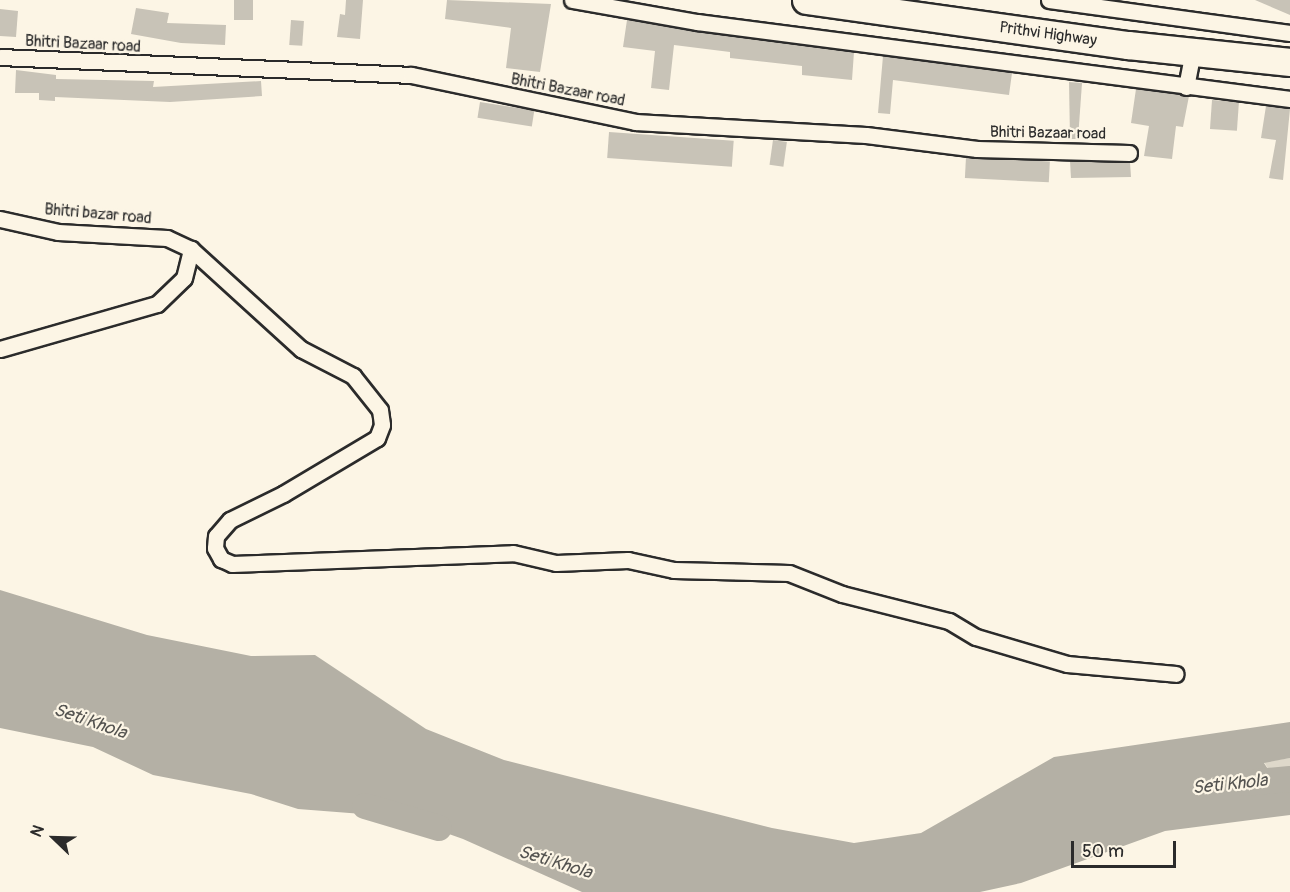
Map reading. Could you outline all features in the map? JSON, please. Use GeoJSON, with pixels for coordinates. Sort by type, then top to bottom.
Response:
{"type":"FeatureCollection","features":[{"type":"Feature","properties":{"kind":"highway","name":"Prithvi Highway"},"geometry":{"type":"LineString","coordinates":[[806,0],[846,3],[1193,52],[1290,62]]}},
{"type":"Feature","properties":{"kind":"street"},"geometry":{"type":"LineString","coordinates":[[572,0],[697,22],[1290,99]]}},
{"type":"Feature","properties":{"kind":"street"},"geometry":{"type":"LineString","coordinates":[[1049,0],[1290,33]]}},
{"type":"Feature","properties":{"kind":"street"},"geometry":{"type":"LineString","coordinates":[[1186,87],[1193,52]]}},
{"type":"Feature","properties":{"kind":"street","name":"Bhitri Bazaar road"},"geometry":{"type":"LineString","coordinates":[[0,57],[411,75],[635,122],[866,135],[977,150],[1129,153]]}},
{"type":"Feature","properties":{"kind":"street","name":"Bhitri bazar road"},"geometry":{"type":"LineString","coordinates":[[0,219],[58,232],[167,238],[190,249],[301,349],[353,376],[380,410],[382,425],[378,438],[283,494],[230,520],[216,536],[215,548],[221,559],[232,564],[513,554],[556,563],[628,560],[675,570],[789,573],[842,594],[949,621],[976,637],[1067,664],[1176,674]]}},
{"type":"Feature","properties":{"kind":"street"},"geometry":{"type":"LineString","coordinates":[[0,349],[157,304],[184,278],[190,249]]}},
{"type":"Feature","properties":{"kind":"shaded area"},"geometry":{"type":"Polygon","coordinates":[[[1290,758],[1290,782],[1275,780],[1264,762],[1290,758]]]}},
{"type":"Feature","properties":{"kind":"water"},"geometry":{"type":"Polygon","coordinates":[[[0,590],[147,635],[251,656],[315,655],[426,729],[504,760],[772,828],[854,843],[921,833],[1054,757],[1290,722],[1290,758],[1264,763],[1275,780],[1290,782],[1290,815],[1165,831],[1021,883],[980,892],[582,892],[463,839],[401,817],[298,809],[251,794],[153,775],[93,747],[0,728],[0,590]]]}},
{"type":"Feature","properties":{"kind":"building"},"geometry":{"type":"Polygon","coordinates":[[[234,0],[253,0],[253,20],[234,20],[234,0]]]}},
{"type":"Feature","properties":{"kind":"building"},"geometry":{"type":"Polygon","coordinates":[[[346,0],[363,0],[360,39],[337,37],[340,14],[345,15],[346,0]]]}},
{"type":"Feature","properties":{"kind":"building"},"geometry":{"type":"Polygon","coordinates":[[[447,0],[551,4],[540,72],[506,68],[511,28],[445,19],[447,0]]]}},
{"type":"Feature","properties":{"kind":"building"},"geometry":{"type":"Polygon","coordinates":[[[1255,0],[1290,0],[1290,15],[1255,0]]]}},
{"type":"Feature","properties":{"kind":"building"},"geometry":{"type":"Polygon","coordinates":[[[136,8],[169,13],[167,23],[226,25],[225,45],[181,43],[131,34],[136,8]]]}},
{"type":"Feature","properties":{"kind":"building"},"geometry":{"type":"Polygon","coordinates":[[[0,9],[18,11],[16,37],[0,36],[0,9]]]}},
{"type":"Feature","properties":{"kind":"building"},"geometry":{"type":"Polygon","coordinates":[[[291,20],[304,21],[302,46],[289,45],[291,20]]]}},
{"type":"Feature","properties":{"kind":"building"},"geometry":{"type":"Polygon","coordinates":[[[627,20],[854,52],[852,80],[802,75],[802,66],[730,58],[730,52],[674,45],[669,90],[651,88],[655,51],[623,47],[627,20]]]}},
{"type":"Feature","properties":{"kind":"building"},"geometry":{"type":"Polygon","coordinates":[[[883,56],[1012,73],[1009,95],[893,80],[890,114],[878,113],[883,56]]]}},
{"type":"Feature","properties":{"kind":"building"},"geometry":{"type":"Polygon","coordinates":[[[16,70],[56,75],[56,79],[154,81],[153,87],[261,81],[262,96],[170,102],[55,97],[55,101],[39,100],[39,93],[15,93],[16,70]]]}},
{"type":"Feature","properties":{"kind":"building"},"geometry":{"type":"Polygon","coordinates":[[[1069,82],[1082,83],[1078,139],[1070,139],[1069,82]]]}},
{"type":"Feature","properties":{"kind":"building"},"geometry":{"type":"Polygon","coordinates":[[[1136,89],[1189,96],[1183,127],[1176,126],[1172,159],[1144,156],[1149,126],[1131,123],[1136,89]]]}},
{"type":"Feature","properties":{"kind":"building"},"geometry":{"type":"Polygon","coordinates":[[[1212,100],[1239,102],[1237,131],[1210,129],[1212,100]]]}},
{"type":"Feature","properties":{"kind":"building"},"geometry":{"type":"Polygon","coordinates":[[[480,102],[534,111],[532,126],[477,118],[480,102]]]}},
{"type":"Feature","properties":{"kind":"building"},"geometry":{"type":"Polygon","coordinates":[[[1266,106],[1290,109],[1283,180],[1269,178],[1276,140],[1261,138],[1266,106]]]}},
{"type":"Feature","properties":{"kind":"building"},"geometry":{"type":"Polygon","coordinates":[[[609,132],[734,141],[732,167],[607,158],[609,132]]]}},
{"type":"Feature","properties":{"kind":"building"},"geometry":{"type":"Polygon","coordinates":[[[773,140],[787,142],[783,167],[770,165],[773,140]]]}},
{"type":"Feature","properties":{"kind":"building"},"geometry":{"type":"Polygon","coordinates":[[[966,157],[1050,161],[1049,182],[965,178],[966,157]]]}},
{"type":"Feature","properties":{"kind":"building"},"geometry":{"type":"Polygon","coordinates":[[[1070,161],[1130,162],[1131,177],[1071,178],[1070,161]]]}},
{"type":"Feature","properties":{"kind":"waterway","name":"Seti Khola"},"geometry":{"type":"LineString","coordinates":[[1244,783],[1290,779]]}},
{"type":"Feature","properties":{"kind":"waterway","name":"Seti Khola"},"geometry":{"type":"LineString","coordinates":[[365,806],[439,828]]}}]}
